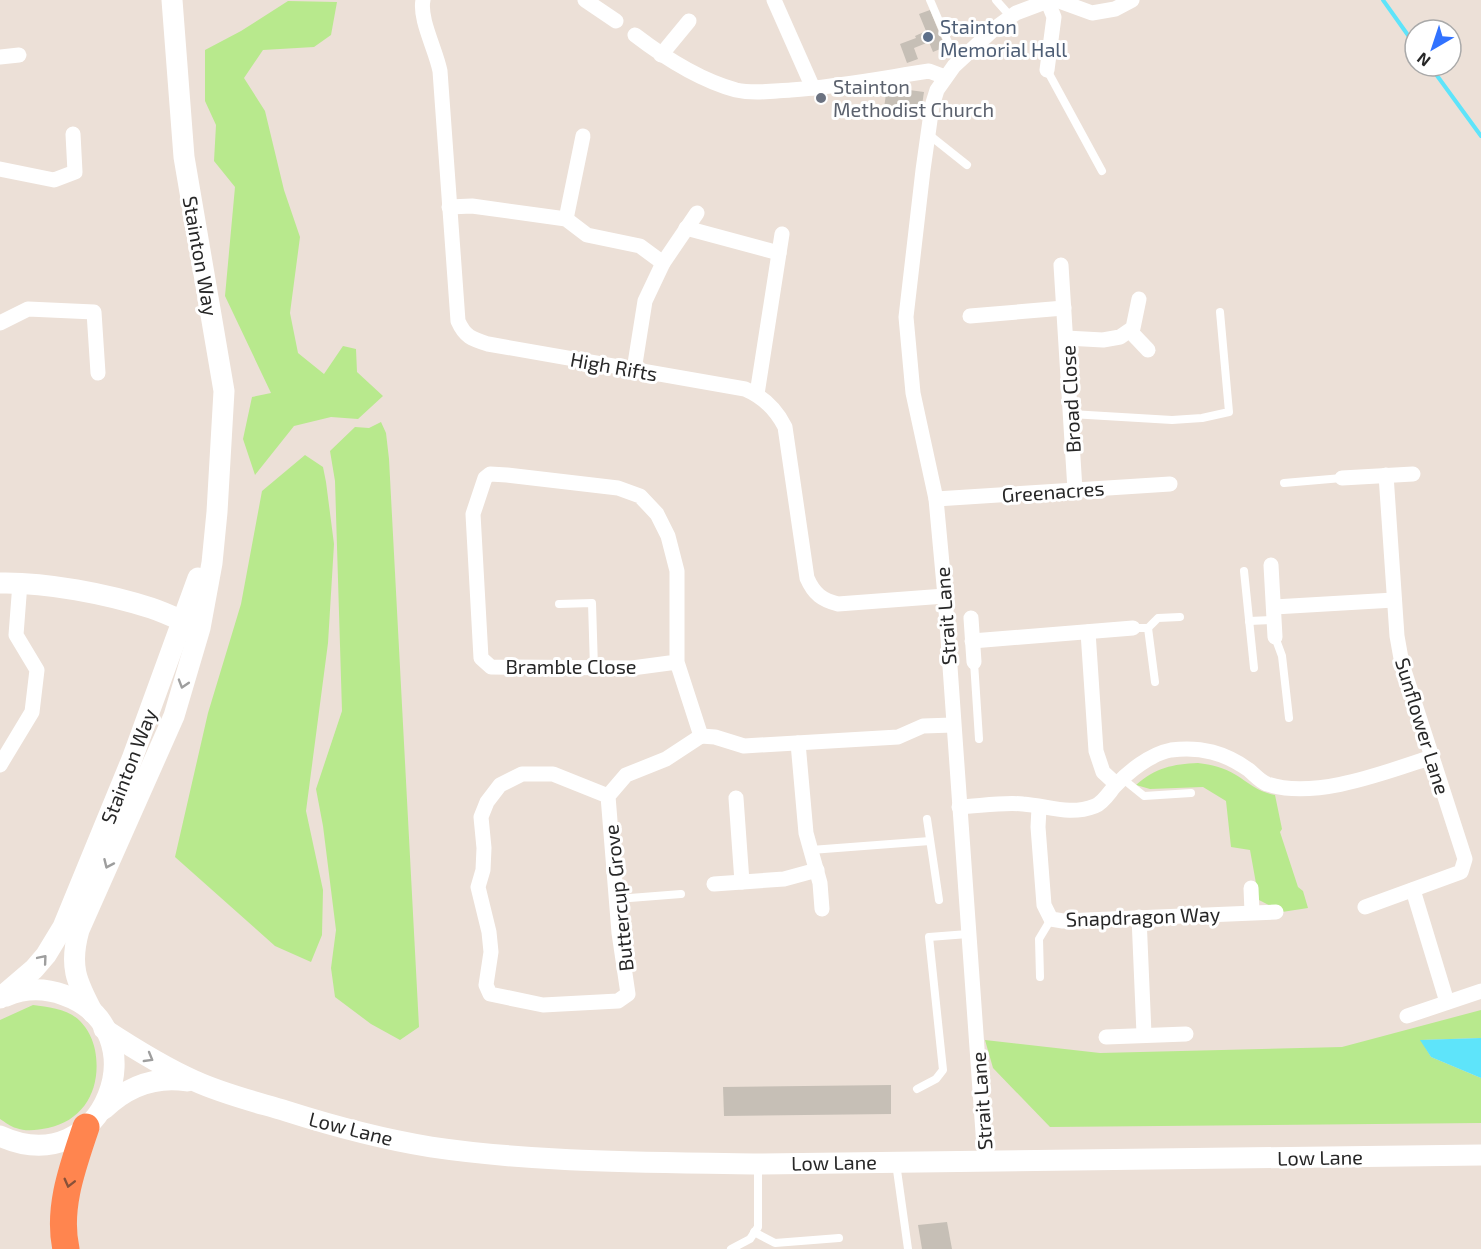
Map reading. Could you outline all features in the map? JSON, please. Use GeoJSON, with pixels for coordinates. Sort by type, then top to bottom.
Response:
{"type":"FeatureCollection","features":[{"type":"Feature","properties":{"kind":"highway"},"geometry":{"type":"LineString","coordinates":[[66,1249],[63,1217],[65,1198],[75,1159],[93,1120]]}},
{"type":"Feature","properties":{"kind":"main road","name":"Stainton Way"},"geometry":{"type":"LineString","coordinates":[[93,1120],[108,1100],[114,1071],[112,1050],[76,977],[74,962],[76,939],[174,716],[191,625],[195,590],[217,512],[224,391],[184,157],[172,0]]}},
{"type":"Feature","properties":{"kind":"main road"},"geometry":{"type":"LineString","coordinates":[[10,583],[99,594],[151,608],[191,625]]}},
{"type":"Feature","properties":{"kind":"main road","name":"Stainton Way"},"geometry":{"type":"LineString","coordinates":[[0,998],[34,969],[46,955],[63,927],[132,759],[191,625]]}},
{"type":"Feature","properties":{"kind":"main road","name":"Low Lane"},"geometry":{"type":"LineString","coordinates":[[0,998],[27,990],[49,991],[69,997],[149,1058],[197,1082],[321,1122],[430,1147],[498,1155],[758,1164],[1481,1155]]}},
{"type":"Feature","properties":{"kind":"main road","name":"Low Lane"},"geometry":{"type":"LineString","coordinates":[[6,1142],[36,1145],[54,1143],[71,1137],[116,1098],[134,1087],[154,1081],[176,1079],[197,1082]]}},
{"type":"Feature","properties":{"kind":"street","name":"High Rifts"},"geometry":{"type":"LineString","coordinates":[[423,0],[424,19],[440,70],[458,321],[463,331],[474,339],[488,344],[745,389],[757,394],[775,410],[785,427],[807,578],[811,588],[828,602],[838,604],[945,596]]}},
{"type":"Feature","properties":{"kind":"street"},"geometry":{"type":"LineString","coordinates":[[585,0],[616,21]]}},
{"type":"Feature","properties":{"kind":"street"},"geometry":{"type":"LineString","coordinates":[[774,0],[813,88]]}},
{"type":"Feature","properties":{"kind":"street"},"geometry":{"type":"LineString","coordinates":[[1047,0],[1092,13],[1115,9],[1132,0]]}},
{"type":"Feature","properties":{"kind":"street"},"geometry":{"type":"LineString","coordinates":[[1047,0],[1054,17],[1047,70]]}},
{"type":"Feature","properties":{"kind":"street","name":"Strait Lane"},"geometry":{"type":"LineString","coordinates":[[985,1161],[945,596],[936,499],[913,393],[906,317],[928,134],[937,90],[945,77],[971,49],[1011,17],[1047,0]]}},
{"type":"Feature","properties":{"kind":"street"},"geometry":{"type":"LineString","coordinates":[[661,55],[688,21]]}},
{"type":"Feature","properties":{"kind":"street"},"geometry":{"type":"LineString","coordinates":[[635,35],[661,55],[700,76],[737,90],[763,92],[813,88],[929,71],[945,77]]}},
{"type":"Feature","properties":{"kind":"street"},"geometry":{"type":"LineString","coordinates":[[0,57],[19,55]]}},
{"type":"Feature","properties":{"kind":"street"},"geometry":{"type":"LineString","coordinates":[[0,169],[54,180],[75,172],[73,134]]}},
{"type":"Feature","properties":{"kind":"street"},"geometry":{"type":"LineString","coordinates":[[566,219],[583,136]]}},
{"type":"Feature","properties":{"kind":"street"},"geometry":{"type":"LineString","coordinates":[[449,207],[472,206],[566,219],[587,235],[640,246],[663,262]]}},
{"type":"Feature","properties":{"kind":"street"},"geometry":{"type":"LineString","coordinates":[[634,370],[645,301],[663,262],[697,213]]}},
{"type":"Feature","properties":{"kind":"street"},"geometry":{"type":"LineString","coordinates":[[686,228],[779,253]]}},
{"type":"Feature","properties":{"kind":"street"},"geometry":{"type":"LineString","coordinates":[[757,394],[782,234]]}},
{"type":"Feature","properties":{"kind":"street","name":"Broad Close"},"geometry":{"type":"LineString","coordinates":[[1061,265],[1075,490]]}},
{"type":"Feature","properties":{"kind":"street"},"geometry":{"type":"LineString","coordinates":[[1066,338],[1103,340],[1120,337],[1133,328],[1139,299]]}},
{"type":"Feature","properties":{"kind":"street"},"geometry":{"type":"LineString","coordinates":[[970,316],[1064,308]]}},
{"type":"Feature","properties":{"kind":"street"},"geometry":{"type":"LineString","coordinates":[[0,323],[28,309],[94,312],[98,373]]}},
{"type":"Feature","properties":{"kind":"street"},"geometry":{"type":"LineString","coordinates":[[1130,331],[1148,351]]}},
{"type":"Feature","properties":{"kind":"street","name":"Bramble Close"},"geometry":{"type":"LineString","coordinates":[[677,662],[632,668],[491,667],[481,658],[473,514],[484,478],[490,474],[618,488],[640,496],[657,514],[668,536],[677,571],[677,662],[701,736]]}},
{"type":"Feature","properties":{"kind":"street"},"geometry":{"type":"LineString","coordinates":[[1342,478],[1413,474]]}},
{"type":"Feature","properties":{"kind":"street","name":"Sunflower Lane"},"geometry":{"type":"LineString","coordinates":[[1365,907],[1461,872],[1465,859],[1402,664],[1397,636],[1386,475]]}},
{"type":"Feature","properties":{"kind":"street","name":"Greenacres"},"geometry":{"type":"LineString","coordinates":[[936,499],[1170,484]]}},
{"type":"Feature","properties":{"kind":"street"},"geometry":{"type":"LineString","coordinates":[[1271,565],[1275,637]]}},
{"type":"Feature","properties":{"kind":"street"},"geometry":{"type":"LineString","coordinates":[[0,765],[32,712],[37,670],[15,635],[10,583]]}},
{"type":"Feature","properties":{"kind":"street"},"geometry":{"type":"LineString","coordinates":[[1274,613],[1394,600]]}},
{"type":"Feature","properties":{"kind":"street"},"geometry":{"type":"LineString","coordinates":[[971,618],[974,662]]}},
{"type":"Feature","properties":{"kind":"street"},"geometry":{"type":"LineString","coordinates":[[972,641],[1141,628]]}},
{"type":"Feature","properties":{"kind":"street"},"geometry":{"type":"LineString","coordinates":[[1088,632],[1096,752],[1103,772],[1120,782]]}},
{"type":"Feature","properties":{"kind":"street"},"geometry":{"type":"LineString","coordinates":[[701,736],[715,737],[744,746],[898,737],[923,726],[953,725]]}},
{"type":"Feature","properties":{"kind":"street","name":"Buttercup Grove"},"geometry":{"type":"LineString","coordinates":[[608,796],[553,774],[522,774],[500,785],[487,802],[481,817],[484,848],[483,870],[478,887],[489,932],[491,952],[486,985],[490,994],[543,1005],[618,1001],[628,994],[608,796],[626,775],[666,759],[701,736]]}},
{"type":"Feature","properties":{"kind":"street"},"geometry":{"type":"LineString","coordinates":[[798,743],[806,833],[817,870],[822,909]]}},
{"type":"Feature","properties":{"kind":"street"},"geometry":{"type":"LineString","coordinates":[[959,807],[1023,804],[1039,808],[1079,811],[1099,805],[1144,761],[1169,751],[1195,749],[1221,754],[1265,783],[1284,788],[1318,787],[1353,782],[1432,757]]}},
{"type":"Feature","properties":{"kind":"street"},"geometry":{"type":"LineString","coordinates":[[736,798],[742,882]]}},
{"type":"Feature","properties":{"kind":"street","name":"Snapdragon Way"},"geometry":{"type":"LineString","coordinates":[[1039,808],[1038,827],[1044,905],[1051,919],[1063,921],[1276,912]]}},
{"type":"Feature","properties":{"kind":"street"},"geometry":{"type":"LineString","coordinates":[[714,884],[784,879],[817,870]]}},
{"type":"Feature","properties":{"kind":"street"},"geometry":{"type":"LineString","coordinates":[[1251,888],[1252,912]]}},
{"type":"Feature","properties":{"kind":"street"},"geometry":{"type":"LineString","coordinates":[[1413,891],[1447,1002]]}},
{"type":"Feature","properties":{"kind":"street"},"geometry":{"type":"LineString","coordinates":[[1139,917],[1144,1034]]}},
{"type":"Feature","properties":{"kind":"street"},"geometry":{"type":"LineString","coordinates":[[1407,1016],[1481,991]]}},
{"type":"Feature","properties":{"kind":"street"},"geometry":{"type":"LineString","coordinates":[[1106,1037],[1186,1034]]}},
{"type":"Feature","properties":{"kind":"lane"},"geometry":{"type":"LineString","coordinates":[[930,0],[957,63]]}},
{"type":"Feature","properties":{"kind":"lane"},"geometry":{"type":"LineString","coordinates":[[996,0],[1011,17]]}},
{"type":"Feature","properties":{"kind":"lane"},"geometry":{"type":"LineString","coordinates":[[1047,70],[1102,171]]}},
{"type":"Feature","properties":{"kind":"lane"},"geometry":{"type":"LineString","coordinates":[[928,134],[967,165]]}},
{"type":"Feature","properties":{"kind":"lane"},"geometry":{"type":"LineString","coordinates":[[1071,414],[1172,420],[1202,418],[1228,412],[1220,312]]}},
{"type":"Feature","properties":{"kind":"lane"},"geometry":{"type":"LineString","coordinates":[[1284,483],[1342,478]]}},
{"type":"Feature","properties":{"kind":"lane"},"geometry":{"type":"LineString","coordinates":[[1244,572],[1254,668]]}},
{"type":"Feature","properties":{"kind":"lane"},"geometry":{"type":"LineString","coordinates":[[558,604],[592,603],[594,668]]}},
{"type":"Feature","properties":{"kind":"lane"},"geometry":{"type":"LineString","coordinates":[[1249,621],[1274,613]]}},
{"type":"Feature","properties":{"kind":"lane"},"geometry":{"type":"LineString","coordinates":[[1155,682],[1141,628],[1158,618],[1180,617]]}},
{"type":"Feature","properties":{"kind":"lane"},"geometry":{"type":"LineString","coordinates":[[1275,637],[1282,656],[1289,718]]}},
{"type":"Feature","properties":{"kind":"lane"},"geometry":{"type":"LineString","coordinates":[[974,662],[979,739]]}},
{"type":"Feature","properties":{"kind":"lane"},"geometry":{"type":"LineString","coordinates":[[1120,782],[1144,796],[1191,794]]}},
{"type":"Feature","properties":{"kind":"lane"},"geometry":{"type":"LineString","coordinates":[[927,819],[939,900]]}},
{"type":"Feature","properties":{"kind":"lane"},"geometry":{"type":"LineString","coordinates":[[811,850],[930,841]]}},
{"type":"Feature","properties":{"kind":"lane"},"geometry":{"type":"LineString","coordinates":[[617,899],[681,894]]}},
{"type":"Feature","properties":{"kind":"lane"},"geometry":{"type":"LineString","coordinates":[[1040,976],[1039,939],[1051,919]]}},
{"type":"Feature","properties":{"kind":"lane"},"geometry":{"type":"LineString","coordinates":[[917,1089],[936,1079],[944,1070],[929,937],[968,934]]}},
{"type":"Feature","properties":{"kind":"lane"},"geometry":{"type":"LineString","coordinates":[[896,1162],[909,1249]]}},
{"type":"Feature","properties":{"kind":"lane"},"geometry":{"type":"LineString","coordinates":[[731,1249],[750,1239],[758,1227],[758,1164]]}},
{"type":"Feature","properties":{"kind":"lane"},"geometry":{"type":"LineString","coordinates":[[754,1232],[775,1243],[839,1238]]}},
{"type":"Feature","properties":{"kind":"green space"},"geometry":{"type":"Polygon","coordinates":[[[288,1],[337,2],[331,35],[314,47],[263,50],[244,78],[265,111],[284,190],[300,237],[290,313],[298,353],[324,374],[343,346],[356,349],[357,372],[383,396],[358,419],[331,417],[294,426],[255,475],[243,439],[252,397],[271,393],[225,296],[235,187],[214,161],[216,125],[205,101],[205,50],[241,31],[288,1]]]}},
{"type":"Feature","properties":{"kind":"green space"},"geometry":{"type":"Polygon","coordinates":[[[381,422],[386,433],[389,459],[419,1027],[400,1040],[371,1024],[335,997],[331,968],[336,930],[316,789],[342,711],[335,481],[330,451],[355,427],[369,428],[381,422]]]}},
{"type":"Feature","properties":{"kind":"green space"},"geometry":{"type":"Polygon","coordinates":[[[305,455],[323,467],[334,544],[328,643],[306,811],[323,890],[322,935],[311,962],[275,946],[175,857],[208,713],[241,604],[262,491],[305,455]]]}},
{"type":"Feature","properties":{"kind":"green space"},"geometry":{"type":"Polygon","coordinates":[[[1198,763],[1227,770],[1259,789],[1275,795],[1282,829],[1280,832],[1298,887],[1303,891],[1308,908],[1282,912],[1259,900],[1250,850],[1231,847],[1226,801],[1203,787],[1150,789],[1136,785],[1165,768],[1198,763]]]}},
{"type":"Feature","properties":{"kind":"green space"},"geometry":{"type":"Polygon","coordinates":[[[33,1005],[64,1011],[80,1021],[91,1039],[97,1063],[96,1076],[88,1100],[72,1118],[48,1128],[28,1130],[14,1127],[0,1119],[0,1020],[33,1005]]]}},
{"type":"Feature","properties":{"kind":"green space"},"geometry":{"type":"Polygon","coordinates":[[[1481,1010],[1481,1038],[1421,1040],[1431,1057],[1481,1078],[1481,1123],[1050,1127],[993,1068],[985,1040],[1100,1053],[1342,1047],[1481,1010]]]}},
{"type":"Feature","properties":{"kind":"water"},"geometry":{"type":"Polygon","coordinates":[[[1481,1038],[1481,1078],[1431,1057],[1420,1040],[1481,1038]]]}},
{"type":"Feature","properties":{"kind":"building","name":"Stainton Memorial Hall"},"geometry":{"type":"Polygon","coordinates":[[[930,10],[945,47],[933,52],[929,42],[914,48],[918,59],[907,63],[900,44],[926,31],[919,14],[930,10]]]}},
{"type":"Feature","properties":{"kind":"building"},"geometry":{"type":"Polygon","coordinates":[[[887,87],[924,92],[921,112],[884,108],[887,87]]]}},
{"type":"Feature","properties":{"kind":"building"},"geometry":{"type":"Polygon","coordinates":[[[891,1085],[891,1114],[724,1116],[723,1087],[891,1085]]]}},
{"type":"Feature","properties":{"kind":"building"},"geometry":{"type":"Polygon","coordinates":[[[947,1222],[952,1249],[922,1249],[918,1225],[947,1222]]]}},
{"type":"Feature","properties":{"kind":"waterway"},"geometry":{"type":"LineString","coordinates":[[1383,0],[1403,28]]}},
{"type":"Feature","properties":{"kind":"waterway"},"geometry":{"type":"LineString","coordinates":[[1439,78],[1481,136]]}},
{"type":"Feature","properties":{"kind":"place","name":"Stainton Memorial Hall"},"geometry":{"type":"Point","coordinates":[928,37]}},
{"type":"Feature","properties":{"kind":"place","name":"Stainton Methodist Church"},"geometry":{"type":"Point","coordinates":[821,98]}}]}
